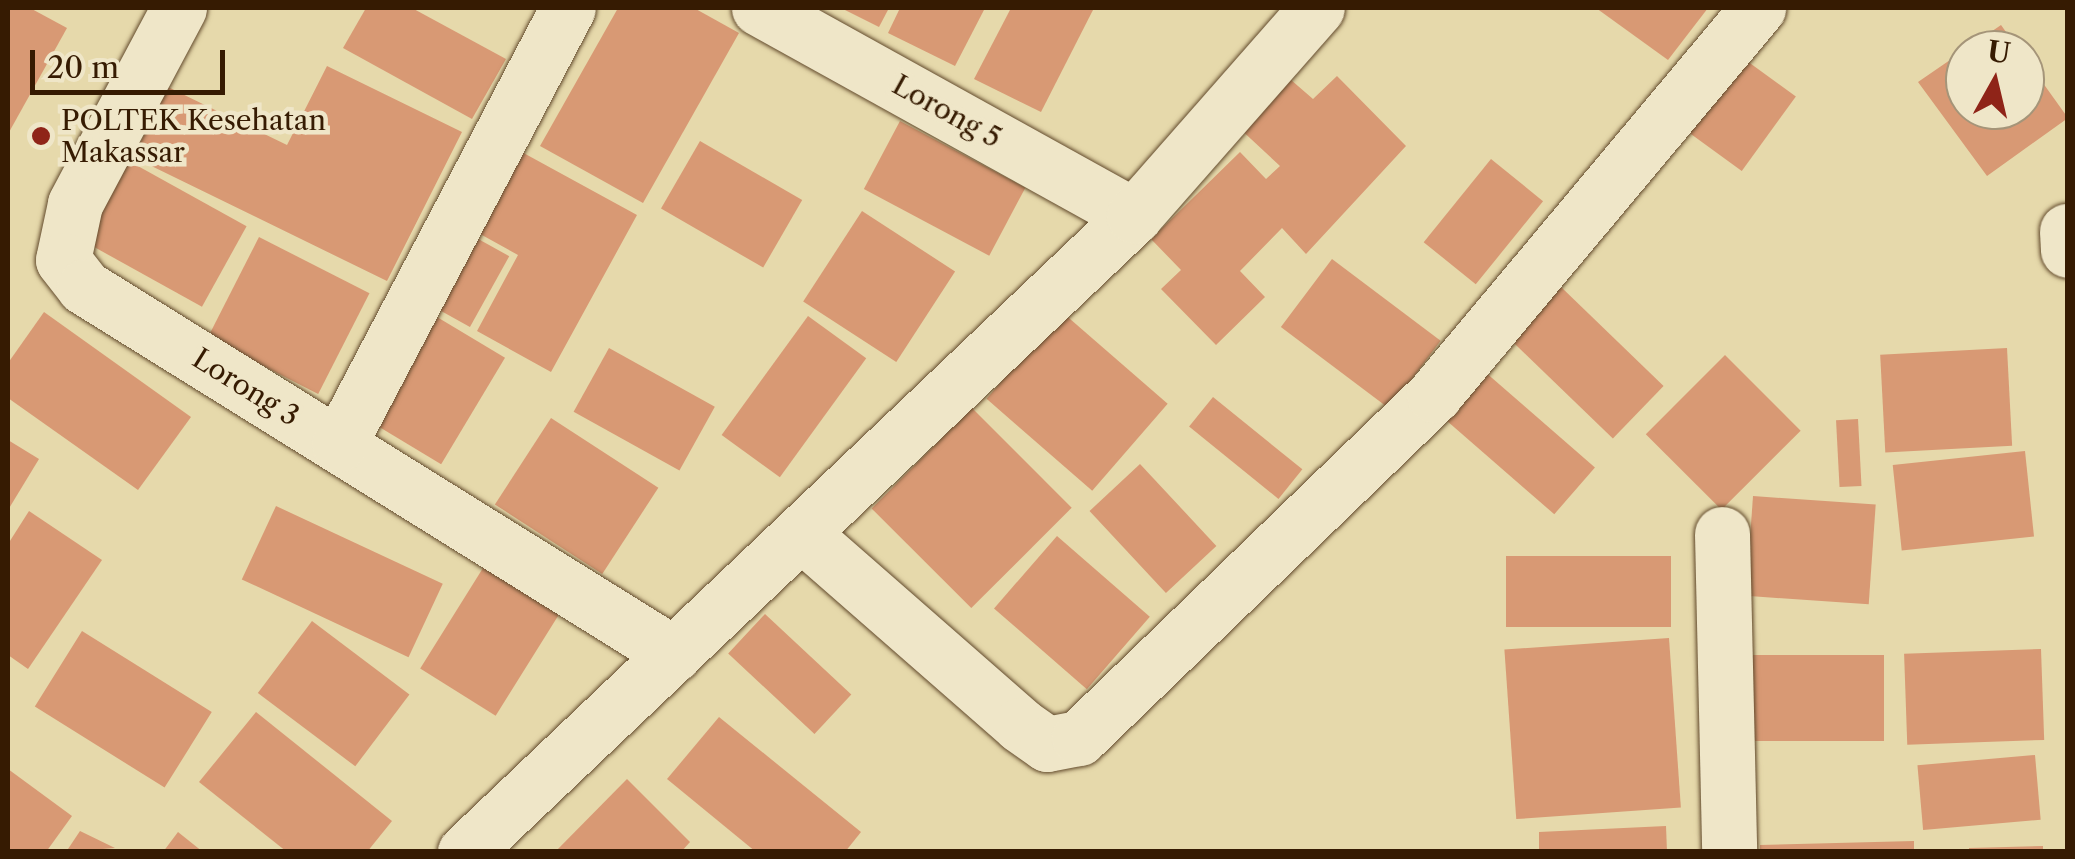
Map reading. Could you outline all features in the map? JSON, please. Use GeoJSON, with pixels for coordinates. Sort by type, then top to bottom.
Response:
{"type":"FeatureCollection","features":[{"type":"Feature","properties":{"kind":"street","name":"Lorong 3"},"geometry":{"type":"LineString","coordinates":[[178,8],[75,204],[63,260],[84,287],[674,654]]}},
{"type":"Feature","properties":{"kind":"street"},"geometry":{"type":"LineString","coordinates":[[339,444],[568,8]]}},
{"type":"Feature","properties":{"kind":"street","name":"Lorong 5"},"geometry":{"type":"LineString","coordinates":[[759,8],[1134,216]]}},
{"type":"Feature","properties":{"kind":"street"},"geometry":{"type":"LineString","coordinates":[[466,852],[1134,216],[1318,8]]}},
{"type":"Feature","properties":{"kind":"street"},"geometry":{"type":"LineString","coordinates":[[801,533],[1020,725],[1047,744],[1080,738],[1434,395],[1758,8]]}},
{"type":"Feature","properties":{"kind":"street"},"geometry":{"type":"LineString","coordinates":[[2067,231],[2068,250]]}},
{"type":"Feature","properties":{"kind":"street"},"geometry":{"type":"LineString","coordinates":[[1722,534],[1729,852]]}},
{"type":"Feature","properties":{"kind":"building"},"geometry":{"type":"Polygon","coordinates":[[[8,8],[30,8],[67,28],[8,134],[8,8]]]}},
{"type":"Feature","properties":{"kind":"building"},"geometry":{"type":"Polygon","coordinates":[[[366,8],[412,8],[506,59],[472,119],[343,48],[366,8]]]}},
{"type":"Feature","properties":{"kind":"building"},"geometry":{"type":"Polygon","coordinates":[[[618,8],[694,8],[739,33],[643,203],[540,146],[618,8]]]}},
{"type":"Feature","properties":{"kind":"building"},"geometry":{"type":"Polygon","coordinates":[[[841,8],[889,8],[879,27],[841,8]]]}},
{"type":"Feature","properties":{"kind":"building"},"geometry":{"type":"Polygon","coordinates":[[[900,8],[985,8],[955,66],[888,33],[900,8]]]}},
{"type":"Feature","properties":{"kind":"building"},"geometry":{"type":"Polygon","coordinates":[[[1011,8],[1094,8],[1041,112],[974,79],[1011,8]]]}},
{"type":"Feature","properties":{"kind":"building"},"geometry":{"type":"Polygon","coordinates":[[[1596,8],[1708,8],[1668,60],[1596,8]]]}},
{"type":"Feature","properties":{"kind":"building"},"geometry":{"type":"Polygon","coordinates":[[[1736,53],[1796,96],[1742,171],[1682,127],[1736,53]]]}},
{"type":"Feature","properties":{"kind":"building"},"geometry":{"type":"Polygon","coordinates":[[[1945,63],[1945,119],[1918,82],[1945,63]]]}},
{"type":"Feature","properties":{"kind":"building"},"geometry":{"type":"Polygon","coordinates":[[[327,66],[462,132],[387,281],[133,157],[168,87],[287,145],[327,66]]]}},
{"type":"Feature","properties":{"kind":"building"},"geometry":{"type":"Polygon","coordinates":[[[1283,73],[1313,99],[1337,76],[1406,146],[1306,254],[1282,228],[1240,271],[1265,297],[1216,345],[1161,289],[1181,270],[1151,239],[1240,152],[1266,179],[1280,166],[1237,126],[1283,73]]]}},
{"type":"Feature","properties":{"kind":"building"},"geometry":{"type":"Polygon","coordinates":[[[2045,86],[2068,118],[1987,176],[1953,130],[2045,130],[2045,86]]]}},
{"type":"Feature","properties":{"kind":"building"},"geometry":{"type":"Polygon","coordinates":[[[900,121],[1025,188],[989,256],[864,189],[900,121]]]}},
{"type":"Feature","properties":{"kind":"building"},"geometry":{"type":"Polygon","coordinates":[[[700,141],[802,200],[763,268],[661,209],[700,141]]]}},
{"type":"Feature","properties":{"kind":"building"},"geometry":{"type":"Polygon","coordinates":[[[507,144],[637,215],[551,372],[477,331],[518,255],[462,224],[507,144]]]}},
{"type":"Feature","properties":{"kind":"building"},"geometry":{"type":"Polygon","coordinates":[[[118,155],[247,226],[202,307],[73,235],[118,155]]]}},
{"type":"Feature","properties":{"kind":"building"},"geometry":{"type":"Polygon","coordinates":[[[1491,159],[1543,201],[1476,284],[1424,242],[1491,159]]]}},
{"type":"Feature","properties":{"kind":"building"},"geometry":{"type":"Polygon","coordinates":[[[862,211],[955,271],[896,362],[803,302],[862,211]]]}},
{"type":"Feature","properties":{"kind":"building"},"geometry":{"type":"Polygon","coordinates":[[[462,230],[509,256],[470,327],[423,301],[462,230]]]}},
{"type":"Feature","properties":{"kind":"building"},"geometry":{"type":"Polygon","coordinates":[[[259,237],[369,293],[318,394],[208,338],[259,237]]]}},
{"type":"Feature","properties":{"kind":"building"},"geometry":{"type":"Polygon","coordinates":[[[1332,259],[1441,341],[1389,409],[1281,327],[1332,259]]]}},
{"type":"Feature","properties":{"kind":"building"},"geometry":{"type":"Polygon","coordinates":[[[1560,286],[1664,386],[1613,439],[1509,339],[1560,286]]]}},
{"type":"Feature","properties":{"kind":"building"},"geometry":{"type":"Polygon","coordinates":[[[427,311],[505,358],[441,464],[363,417],[427,311]]]}},
{"type":"Feature","properties":{"kind":"building"},"geometry":{"type":"Polygon","coordinates":[[[44,312],[191,417],[138,490],[8,398],[8,363],[44,312]]]}},
{"type":"Feature","properties":{"kind":"building"},"geometry":{"type":"Polygon","coordinates":[[[1062,312],[1168,404],[1092,491],[987,399],[1062,312]]]}},
{"type":"Feature","properties":{"kind":"building"},"geometry":{"type":"Polygon","coordinates":[[[808,316],[866,358],[780,477],[722,435],[808,316]]]}},
{"type":"Feature","properties":{"kind":"building"},"geometry":{"type":"Polygon","coordinates":[[[609,348],[715,407],[679,471],[574,412],[609,348]]]}},
{"type":"Feature","properties":{"kind":"building"},"geometry":{"type":"Polygon","coordinates":[[[2007,348],[2012,446],[1885,453],[1880,355],[2007,348]]]}},
{"type":"Feature","properties":{"kind":"building"},"geometry":{"type":"Polygon","coordinates":[[[1725,355],[1801,431],[1721,510],[1646,434],[1725,355]]]}},
{"type":"Feature","properties":{"kind":"building"},"geometry":{"type":"Polygon","coordinates":[[[1484,371],[1595,467],[1554,514],[1443,418],[1484,371]]]}},
{"type":"Feature","properties":{"kind":"building"},"geometry":{"type":"Polygon","coordinates":[[[1213,397],[1302,469],[1278,499],[1189,427],[1213,397]]]}},
{"type":"Feature","properties":{"kind":"building"},"geometry":{"type":"Polygon","coordinates":[[[972,408],[1072,508],[971,608],[872,508],[972,408]]]}},
{"type":"Feature","properties":{"kind":"building"},"geometry":{"type":"Polygon","coordinates":[[[551,418],[658,488],[602,574],[495,504],[551,418]]]}},
{"type":"Feature","properties":{"kind":"building"},"geometry":{"type":"Polygon","coordinates":[[[1858,419],[1862,486],[1840,487],[1836,420],[1858,419]]]}},
{"type":"Feature","properties":{"kind":"building"},"geometry":{"type":"Polygon","coordinates":[[[8,440],[39,459],[8,510],[8,440]]]}},
{"type":"Feature","properties":{"kind":"building"},"geometry":{"type":"Polygon","coordinates":[[[2025,451],[2034,537],[1902,550],[1893,465],[2025,451]]]}},
{"type":"Feature","properties":{"kind":"building"},"geometry":{"type":"Polygon","coordinates":[[[1140,464],[1216,546],[1166,593],[1090,511],[1140,464]]]}},
{"type":"Feature","properties":{"kind":"building"},"geometry":{"type":"Polygon","coordinates":[[[1753,496],[1876,505],[1869,604],[1746,596],[1753,496]]]}},
{"type":"Feature","properties":{"kind":"building"},"geometry":{"type":"Polygon","coordinates":[[[276,506],[443,584],[409,657],[242,579],[276,506]]]}},
{"type":"Feature","properties":{"kind":"building"},"geometry":{"type":"Polygon","coordinates":[[[29,511],[102,560],[28,669],[8,655],[8,544],[29,511]]]}},
{"type":"Feature","properties":{"kind":"building"},"geometry":{"type":"Polygon","coordinates":[[[1057,536],[1150,617],[1087,689],[994,608],[1057,536]]]}},
{"type":"Feature","properties":{"kind":"building"},"geometry":{"type":"Polygon","coordinates":[[[1506,556],[1671,556],[1671,627],[1506,627],[1506,556]]]}},
{"type":"Feature","properties":{"kind":"building"},"geometry":{"type":"Polygon","coordinates":[[[488,560],[563,607],[496,716],[420,669],[488,560]]]}},
{"type":"Feature","properties":{"kind":"building"},"geometry":{"type":"Polygon","coordinates":[[[765,614],[851,694],[814,734],[728,653],[765,614]]]}},
{"type":"Feature","properties":{"kind":"building"},"geometry":{"type":"Polygon","coordinates":[[[312,621],[409,694],[355,766],[258,693],[312,621]]]}},
{"type":"Feature","properties":{"kind":"building"},"geometry":{"type":"Polygon","coordinates":[[[82,631],[212,712],[165,788],[35,706],[82,631]]]}},
{"type":"Feature","properties":{"kind":"building"},"geometry":{"type":"Polygon","coordinates":[[[1669,638],[1681,808],[1516,819],[1504,650],[1669,638]]]}},
{"type":"Feature","properties":{"kind":"building"},"geometry":{"type":"Polygon","coordinates":[[[2041,649],[2044,740],[1907,745],[1904,654],[2041,649]]]}},
{"type":"Feature","properties":{"kind":"building"},"geometry":{"type":"Polygon","coordinates":[[[1749,655],[1884,655],[1884,741],[1749,741],[1749,655]]]}},
{"type":"Feature","properties":{"kind":"building"},"geometry":{"type":"Polygon","coordinates":[[[256,712],[392,821],[367,852],[287,852],[199,782],[256,712]]]}},
{"type":"Feature","properties":{"kind":"building"},"geometry":{"type":"Polygon","coordinates":[[[719,717],[861,832],[845,852],[756,852],[667,779],[719,717]]]}},
{"type":"Feature","properties":{"kind":"building"},"geometry":{"type":"Polygon","coordinates":[[[2035,755],[2041,820],[1923,830],[1917,765],[2035,755]]]}},
{"type":"Feature","properties":{"kind":"building"},"geometry":{"type":"Polygon","coordinates":[[[8,769],[72,816],[46,852],[8,852],[8,769]]]}},
{"type":"Feature","properties":{"kind":"building"},"geometry":{"type":"Polygon","coordinates":[[[627,779],[690,842],[681,852],[555,852],[627,779]]]}},
{"type":"Feature","properties":{"kind":"building"},"geometry":{"type":"Polygon","coordinates":[[[1666,826],[1667,852],[1539,852],[1539,832],[1666,826]]]}},
{"type":"Feature","properties":{"kind":"building"},"geometry":{"type":"Polygon","coordinates":[[[80,831],[115,848],[66,852],[80,831]]]}},
{"type":"Feature","properties":{"kind":"building"},"geometry":{"type":"Polygon","coordinates":[[[178,832],[203,852],[163,852],[178,832]]]}},
{"type":"Feature","properties":{"kind":"building"},"geometry":{"type":"Polygon","coordinates":[[[1914,841],[1914,852],[1760,852],[1760,845],[1914,841]]]}},
{"type":"Feature","properties":{"kind":"building"},"geometry":{"type":"Polygon","coordinates":[[[2043,846],[2043,852],[1969,852],[1969,848],[2043,846]]]}},
{"type":"Feature","properties":{"kind":"place","name":"POLTEK Kesehatan Makassar"},"geometry":{"type":"Point","coordinates":[41,136]}}]}
